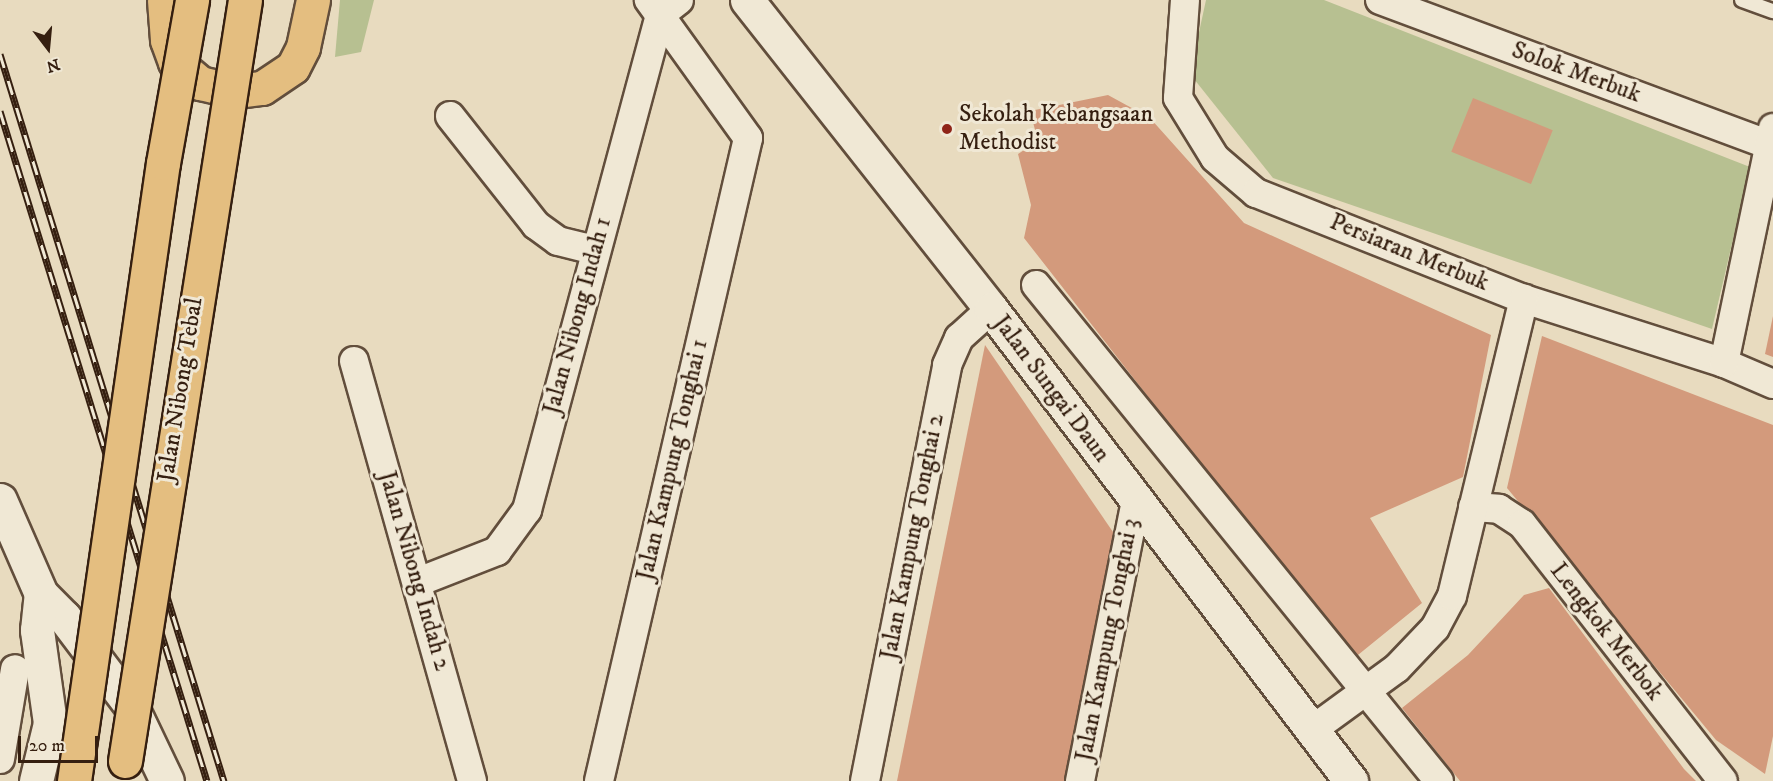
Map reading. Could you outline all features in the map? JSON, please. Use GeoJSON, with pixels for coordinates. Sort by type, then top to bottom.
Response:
{"type":"FeatureCollection","features":[{"type":"Feature","properties":{"kind":"highway"},"geometry":{"type":"LineString","coordinates":[[164,0],[167,40],[175,62],[200,83],[236,91],[269,85],[293,67],[303,47],[313,0]]}},
{"type":"Feature","properties":{"kind":"highway","name":"Jalan Nibong Tebal"},"geometry":{"type":"LineString","coordinates":[[74,781],[163,163],[192,0]]}},
{"type":"Feature","properties":{"kind":"highway","name":"Jalan Nibong Tebal"},"geometry":{"type":"LineString","coordinates":[[121,781],[245,0]]}},
{"type":"Feature","properties":{"kind":"street","name":"Jalan Sungai Daun"},"geometry":{"type":"LineString","coordinates":[[747,0],[990,309],[1351,781]]}},
{"type":"Feature","properties":{"kind":"street","name":"Persiaran Merbuk"},"geometry":{"type":"LineString","coordinates":[[1185,0],[1178,98],[1215,158],[1256,193],[1524,299],[1724,363],[1773,384]]}},
{"type":"Feature","properties":{"kind":"street","name":"Solok Merbuk"},"geometry":{"type":"LineString","coordinates":[[1380,0],[1772,139]]}},
{"type":"Feature","properties":{"kind":"street","name":"Jalan Kampung Tonghai 1"},"geometry":{"type":"LineString","coordinates":[[599,781],[748,138],[663,5]]}},
{"type":"Feature","properties":{"kind":"street","name":"Jalan Nibong Indah 1"},"geometry":{"type":"LineString","coordinates":[[418,582],[497,550],[527,510],[595,250],[663,5]]}},
{"type":"Feature","properties":{"kind":"street"},"geometry":{"type":"LineString","coordinates":[[450,116],[536,225],[558,241],[595,250]]}},
{"type":"Feature","properties":{"kind":"street"},"geometry":{"type":"LineString","coordinates":[[1724,363],[1772,139]]}},
{"type":"Feature","properties":{"kind":"street"},"geometry":{"type":"LineString","coordinates":[[1036,285],[1439,781]]}},
{"type":"Feature","properties":{"kind":"street"},"geometry":{"type":"LineString","coordinates":[[1312,729],[1397,668],[1435,628],[1452,596],[1524,299]]}},
{"type":"Feature","properties":{"kind":"street","name":"Jalan Kampung Tonghai 2"},"geometry":{"type":"LineString","coordinates":[[864,781],[947,365],[959,338],[990,309]]}},
{"type":"Feature","properties":{"kind":"street","name":"Jalan Nibong Indah 2"},"geometry":{"type":"LineString","coordinates":[[354,361],[418,582],[472,781]]}},
{"type":"Feature","properties":{"kind":"street"},"geometry":{"type":"LineString","coordinates":[[0,500],[41,594],[64,616],[131,706],[167,781]]}},
{"type":"Feature","properties":{"kind":"street","name":"Jalan Kampung Tonghai 3"},"geometry":{"type":"LineString","coordinates":[[1080,781],[1136,500]]}},
{"type":"Feature","properties":{"kind":"street","name":"Lengkok Merbok"},"geometry":{"type":"LineString","coordinates":[[1473,507],[1499,509],[1522,524],[1723,781]]}},
{"type":"Feature","properties":{"kind":"street"},"geometry":{"type":"LineString","coordinates":[[36,781],[50,723],[38,630],[41,594]]}},
{"type":"Feature","properties":{"kind":"street"},"geometry":{"type":"LineString","coordinates":[[0,759],[15,669]]}},
{"type":"Feature","properties":{"kind":"street"},"geometry":{"type":"LineString","coordinates":[[50,723],[67,709],[88,701],[110,700],[131,706]]}},
{"type":"Feature","properties":{"kind":"lane"},"geometry":{"type":"LineString","coordinates":[[1742,0],[1773,11]]}},
{"type":"Feature","properties":{"kind":"green space"},"geometry":{"type":"Polygon","coordinates":[[[340,0],[374,0],[361,52],[335,57],[340,0]]]}},
{"type":"Feature","properties":{"kind":"green space"},"geometry":{"type":"Polygon","coordinates":[[[1206,0],[1324,0],[1750,167],[1712,329],[1273,178],[1190,74],[1206,0]]]}},
{"type":"Feature","properties":{"kind":"building"},"geometry":{"type":"Polygon","coordinates":[[[1108,95],[1150,118],[1244,223],[1491,335],[1463,477],[1370,518],[1422,603],[1353,659],[1024,238],[1031,205],[1018,154],[1038,141],[1030,111],[1108,95]]]}},
{"type":"Feature","properties":{"kind":"building"},"geometry":{"type":"Polygon","coordinates":[[[1473,98],[1553,130],[1531,184],[1451,152],[1473,98]]]}},
{"type":"Feature","properties":{"kind":"building"},"geometry":{"type":"Polygon","coordinates":[[[1773,316],[1773,357],[1765,354],[1773,316]]]}},
{"type":"Feature","properties":{"kind":"building"},"geometry":{"type":"Polygon","coordinates":[[[1542,336],[1773,425],[1773,736],[1765,774],[1716,740],[1507,488],[1542,336]]]}},
{"type":"Feature","properties":{"kind":"building"},"geometry":{"type":"Polygon","coordinates":[[[985,345],[1126,551],[1073,781],[897,781],[985,345]]]}},
{"type":"Feature","properties":{"kind":"building"},"geometry":{"type":"Polygon","coordinates":[[[1549,588],[1684,769],[1696,781],[1460,781],[1402,708],[1468,655],[1524,595],[1549,588]]]}},
{"type":"Feature","properties":{"kind":"railway"},"geometry":{"type":"LineString","coordinates":[[0,54],[224,781]]}},
{"type":"Feature","properties":{"kind":"railway"},"geometry":{"type":"LineString","coordinates":[[0,111],[207,781]]}},
{"type":"Feature","properties":{"kind":"place","name":"Sekolah Kebangsaan Methodist"},"geometry":{"type":"Point","coordinates":[947,129]}}]}
